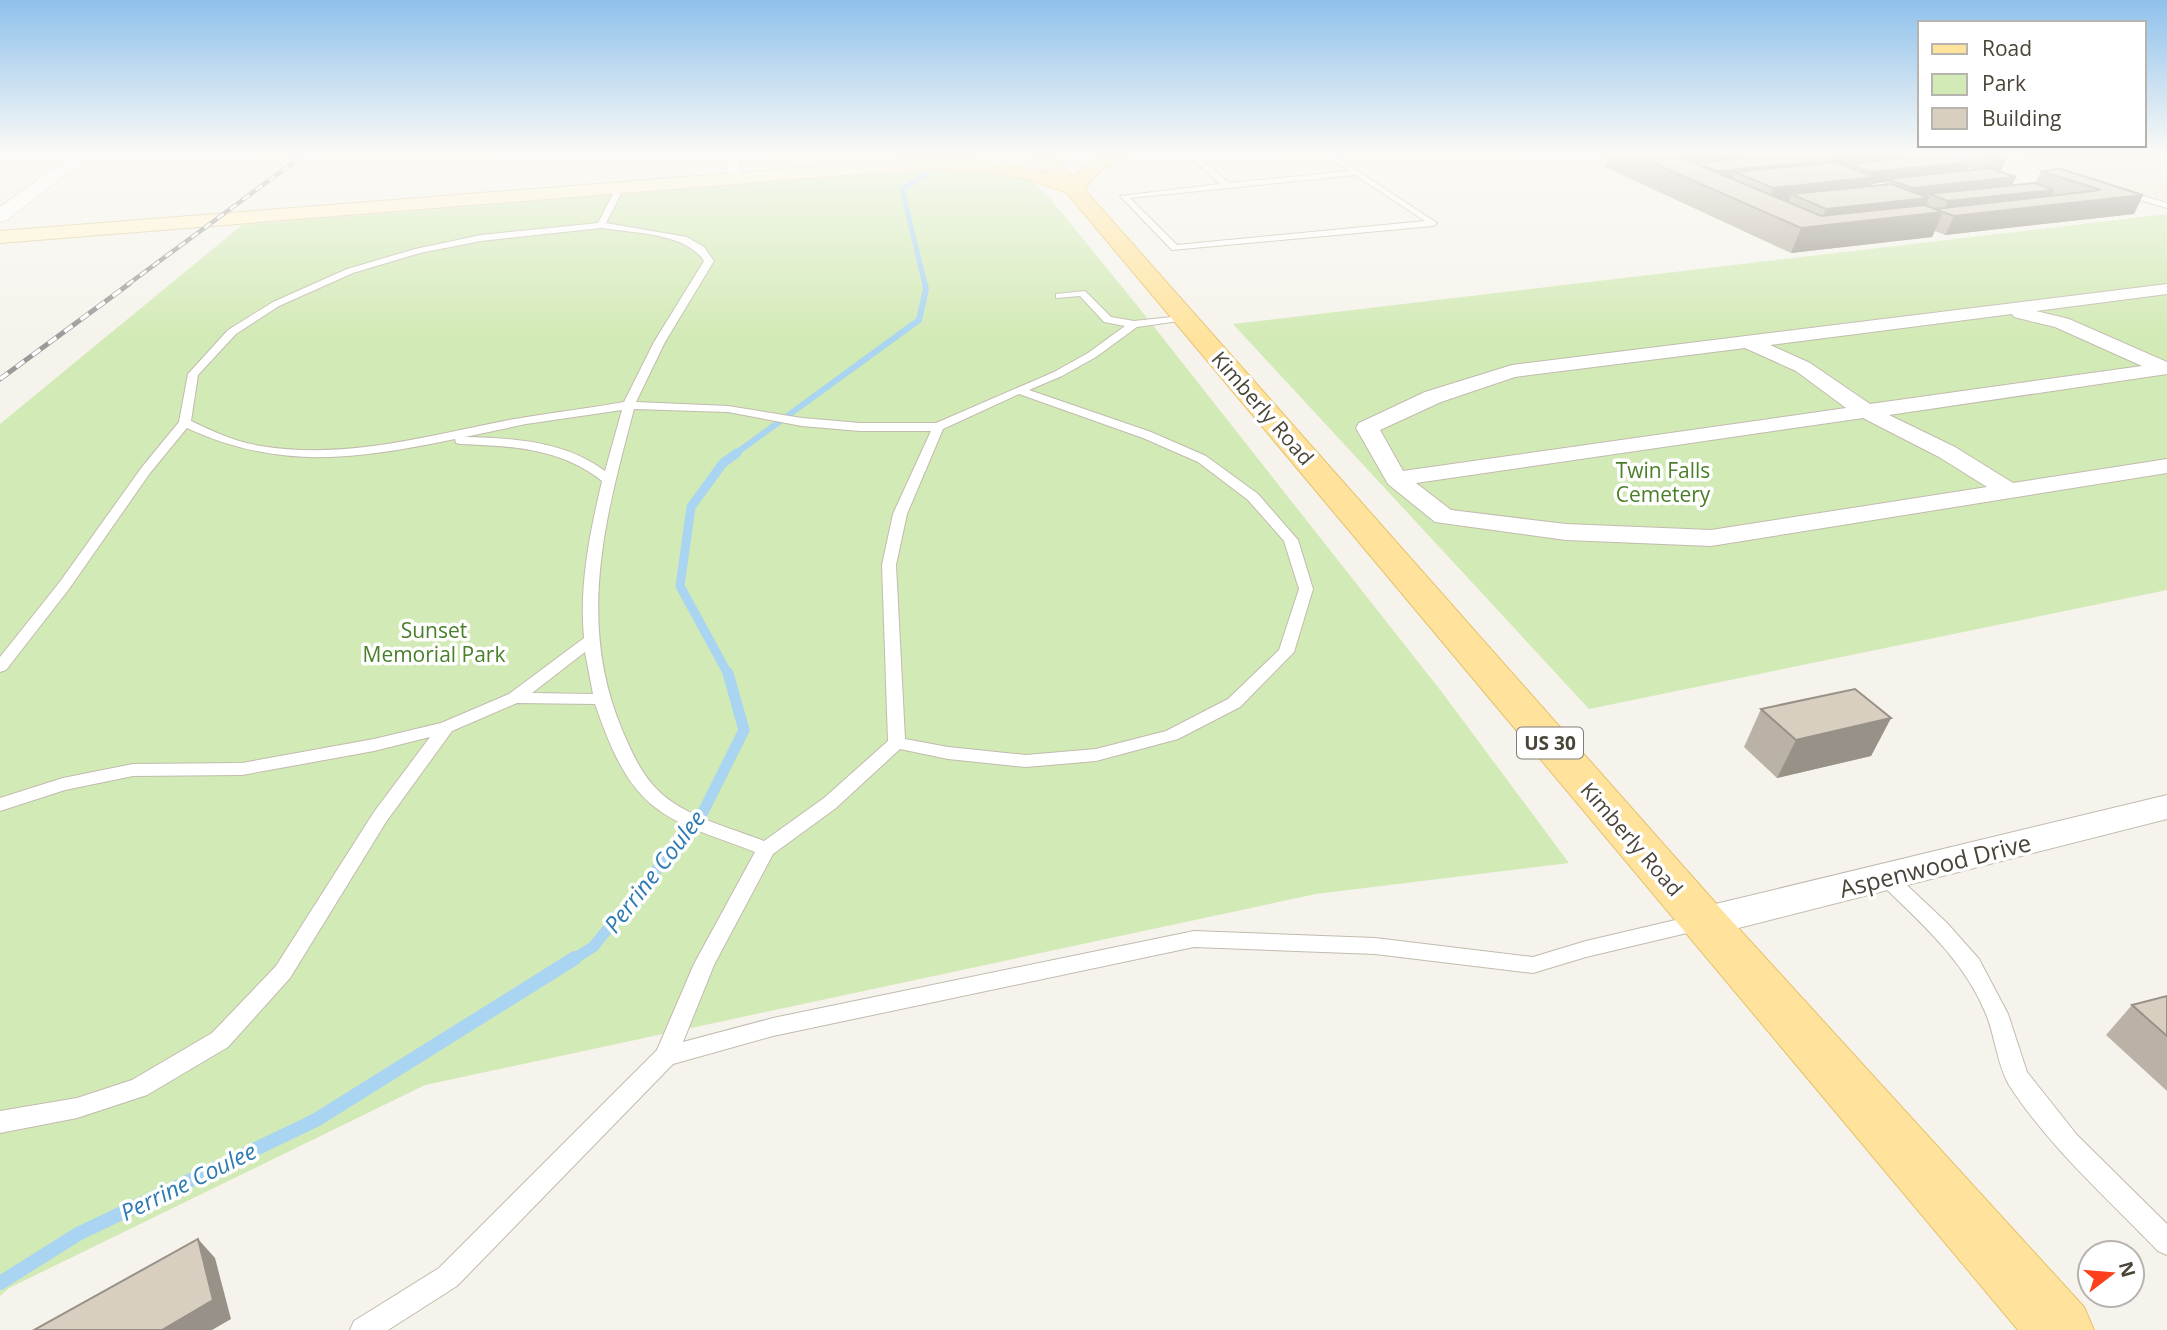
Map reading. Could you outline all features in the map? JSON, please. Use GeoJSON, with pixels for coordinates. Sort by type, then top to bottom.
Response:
{"type":"FeatureCollection","features":[{"type":"Feature","properties":{"kind":"main road"},"geometry":{"type":"LineString","coordinates":[[0,237],[265,216]]}},
{"type":"Feature","properties":{"kind":"main road","name":"Kimberly Road"},"geometry":{"type":"LineString","coordinates":[[1098,216],[1703,922],[2061,1330]]}},
{"type":"Feature","properties":{"kind":"street"},"geometry":{"type":"LineString","coordinates":[[2167,289],[1512,371],[1433,397],[1367,428],[1396,479],[1444,517],[1566,532],[1711,538],[2167,466]]}},
{"type":"Feature","properties":{"kind":"street"},"geometry":{"type":"LineString","coordinates":[[2004,309],[2062,323],[2166,368]]}},
{"type":"Feature","properties":{"kind":"street"},"geometry":{"type":"LineString","coordinates":[[1751,343],[1803,367],[1865,411],[1947,452],[2011,492]]}},
{"type":"Feature","properties":{"kind":"street"},"geometry":{"type":"LineString","coordinates":[[1396,479],[2166,368]]}},
{"type":"Feature","properties":{"kind":"street","name":"Aspenwood Drive"},"geometry":{"type":"LineString","coordinates":[[1703,922],[2167,807]]}},
{"type":"Feature","properties":{"kind":"lane"},"geometry":{"type":"LineString","coordinates":[[601,225],[606,216]]}},
{"type":"Feature","properties":{"kind":"lane"},"geometry":{"type":"LineString","coordinates":[[1144,216],[1175,248],[1433,223],[1422,216]]}},
{"type":"Feature","properties":{"kind":"lane"},"geometry":{"type":"LineString","coordinates":[[0,667],[64,586],[146,470],[185,423],[193,374],[232,332],[275,304],[350,271],[418,251],[481,238],[601,225],[684,239],[701,249],[709,261],[702,281],[672,320],[642,373],[629,405],[608,480],[591,564],[591,640],[602,699],[631,769],[649,793],[667,808],[766,849]]}},
{"type":"Feature","properties":{"kind":"lane"},"geometry":{"type":"LineString","coordinates":[[1059,296],[1082,293],[1108,320],[1134,324],[1186,317]]}},
{"type":"Feature","properties":{"kind":"lane"},"geometry":{"type":"LineString","coordinates":[[185,423],[210,437],[273,453],[323,455],[395,448],[494,427],[629,405],[728,409],[802,422],[860,427],[939,428],[1092,355],[1134,324]]}},
{"type":"Feature","properties":{"kind":"lane"},"geometry":{"type":"LineString","coordinates":[[897,743],[948,753],[1026,761],[1096,755],[1172,735],[1234,703],[1286,652],[1306,589],[1291,540],[1253,497],[1202,459],[1147,435],[1020,391]]}},
{"type":"Feature","properties":{"kind":"lane"},"geometry":{"type":"LineString","coordinates":[[897,743],[889,565],[900,514],[939,428]]}},
{"type":"Feature","properties":{"kind":"lane"},"geometry":{"type":"LineString","coordinates":[[440,440],[546,447],[590,463],[608,480]]}},
{"type":"Feature","properties":{"kind":"lane"},"geometry":{"type":"LineString","coordinates":[[0,805],[63,784],[133,770],[243,769],[374,745],[446,727],[515,698],[591,640]]}},
{"type":"Feature","properties":{"kind":"lane"},"geometry":{"type":"LineString","coordinates":[[515,698],[602,699]]}},
{"type":"Feature","properties":{"kind":"lane"},"geometry":{"type":"LineString","coordinates":[[0,1122],[77,1108],[139,1088],[219,1040],[283,972],[380,817],[446,727]]}},
{"type":"Feature","properties":{"kind":"lane"},"geometry":{"type":"LineString","coordinates":[[363,1330],[448,1277],[666,1056],[704,964],[766,849],[830,803],[897,743]]}},
{"type":"Feature","properties":{"kind":"lane"},"geometry":{"type":"LineString","coordinates":[[1887,878],[1940,929],[1972,965],[1997,1014],[2017,1077],[2069,1143],[2167,1242]]}},
{"type":"Feature","properties":{"kind":"lane"},"geometry":{"type":"LineString","coordinates":[[666,1056],[773,1027],[1194,939],[1375,946],[1533,965],[1586,948],[1703,922]]}},
{"type":"Feature","properties":{"kind":"green space","name":"Sunset Memorial Park"},"geometry":{"type":"Polygon","coordinates":[[[353,216],[1064,216],[1441,691],[1569,863],[1316,894],[425,1085],[9,1288],[0,1296],[0,424],[242,225],[353,216]]]}},
{"type":"Feature","properties":{"kind":"green space","name":"Twin Falls Cemetery"},"geometry":{"type":"Polygon","coordinates":[[[2167,216],[2167,590],[1589,709],[1233,324],[2167,216]]]}},
{"type":"Feature","properties":{"kind":"building"},"geometry":{"type":"Polygon","coordinates":[[[1774,216],[1907,216],[1801,228],[1774,216]]]}},
{"type":"Feature","properties":{"kind":"building"},"geometry":{"type":"Polygon","coordinates":[[[1855,689],[1891,718],[1796,740],[1761,709],[1855,689]]]}},
{"type":"Feature","properties":{"kind":"building"},"geometry":{"type":"Polygon","coordinates":[[[2167,996],[2167,1036],[2132,1005],[2167,996]]]}},
{"type":"Feature","properties":{"kind":"building"},"geometry":{"type":"Polygon","coordinates":[[[198,1239],[213,1300],[162,1330],[34,1330],[198,1239]]]}},
{"type":"Feature","properties":{"kind":"waterway","name":"Perrine Coulee"},"geometry":{"type":"LineString","coordinates":[[908,216],[925,285]]}},
{"type":"Feature","properties":{"kind":"waterway","name":"Perrine Coulee"},"geometry":{"type":"LineString","coordinates":[[735,454],[919,320],[925,284]]}},
{"type":"Feature","properties":{"kind":"waterway","name":"Perrine Coulee"},"geometry":{"type":"LineString","coordinates":[[728,674],[680,586],[691,507],[723,463],[737,453]]}},
{"type":"Feature","properties":{"kind":"waterway","name":"Perrine Coulee"},"geometry":{"type":"LineString","coordinates":[[572,960],[593,947],[702,814],[744,730],[728,673]]}},
{"type":"Feature","properties":{"kind":"waterway","name":"Perrine Coulee"},"geometry":{"type":"LineString","coordinates":[[0,1283],[78,1234],[316,1120],[575,958]]}},
{"type":"Feature","properties":{"kind":"railway"},"geometry":{"type":"LineString","coordinates":[[127,285],[221,216]]}},
{"type":"Feature","properties":{"kind":"railway"},"geometry":{"type":"LineString","coordinates":[[0,379],[129,284]]}}]}
